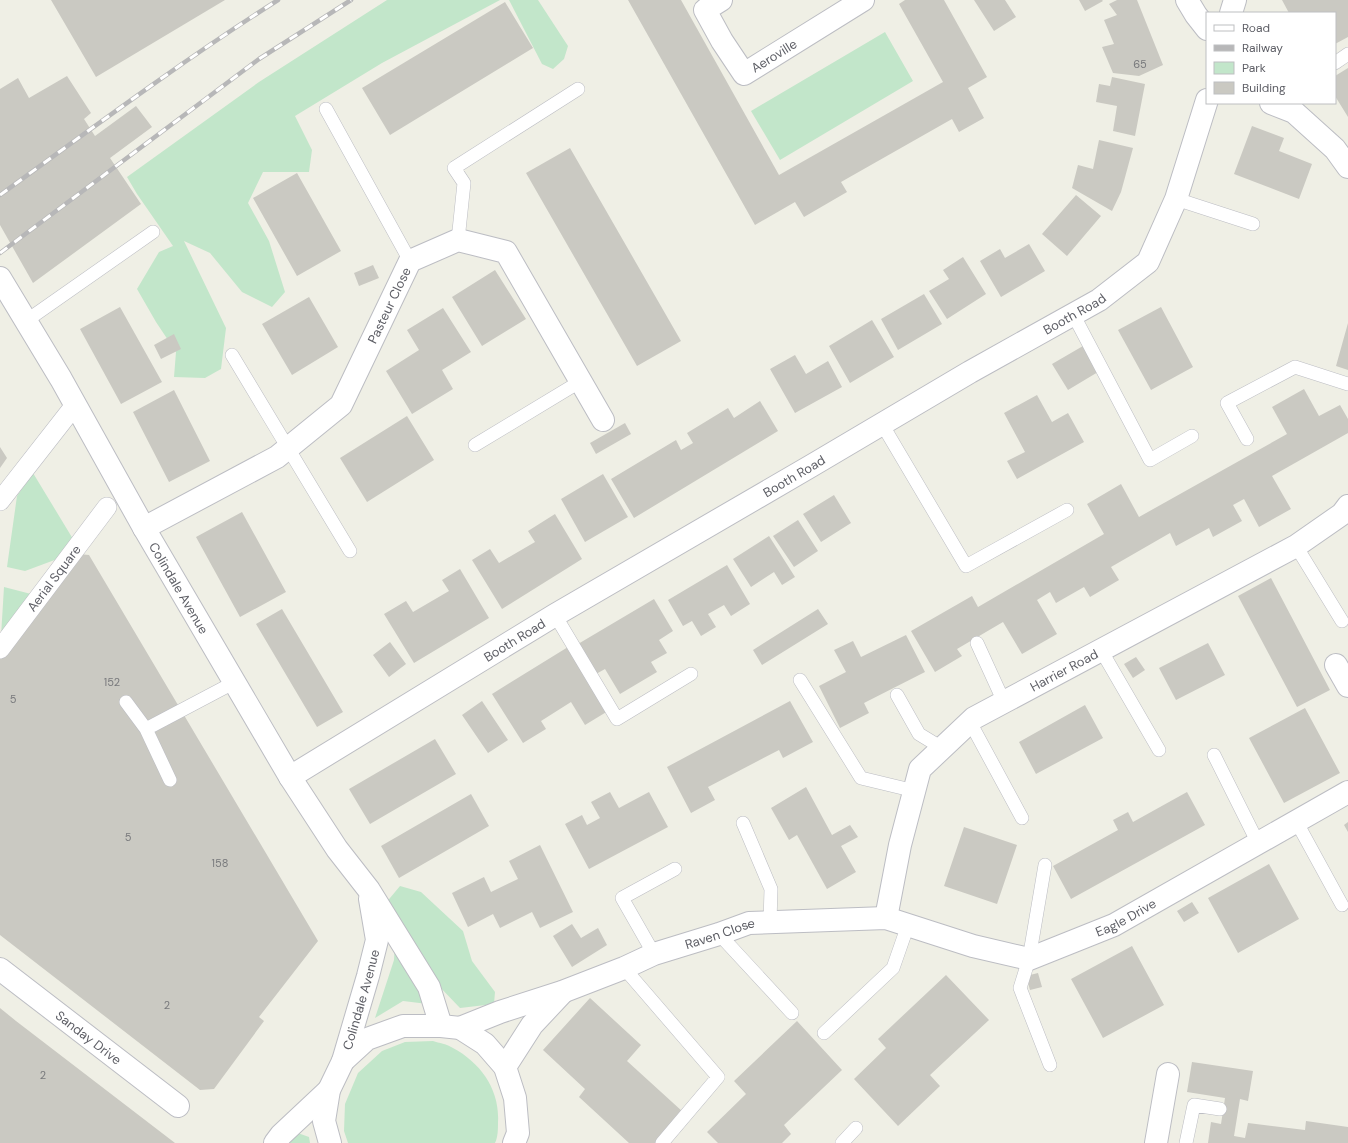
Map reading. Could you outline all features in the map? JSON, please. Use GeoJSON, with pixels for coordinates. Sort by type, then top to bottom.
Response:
{"type":"FeatureCollection","features":[{"type":"Feature","properties":{"kind":"street","name":"Aeroville"},"geometry":{"type":"LineString","coordinates":[[721,0],[704,10],[744,74],[864,0]]}},
{"type":"Feature","properties":{"kind":"street"},"geometry":{"type":"LineString","coordinates":[[1187,0],[1206,28]]}},
{"type":"Feature","properties":{"kind":"street"},"geometry":{"type":"LineString","coordinates":[[1231,12],[1235,0]]}},
{"type":"Feature","properties":{"kind":"street","name":"Booth Road"},"geometry":{"type":"LineString","coordinates":[[290,777],[555,615],[970,372],[1099,300],[1148,262],[1176,200],[1206,103]]}},
{"type":"Feature","properties":{"kind":"street"},"geometry":{"type":"LineString","coordinates":[[1276,104],[1297,108],[1335,149],[1348,167]]}},
{"type":"Feature","properties":{"kind":"street"},"geometry":{"type":"LineString","coordinates":[[458,240],[506,252],[603,420]]}},
{"type":"Feature","properties":{"kind":"street","name":"Pasteur Close"},"geometry":{"type":"LineString","coordinates":[[144,528],[278,457],[341,405],[410,261],[458,240]]}},
{"type":"Feature","properties":{"kind":"street","name":"Colindale Avenue"},"geometry":{"type":"LineString","coordinates":[[3,284],[75,405],[144,528],[290,777],[337,849],[369,890],[429,987],[450,1027]]}},
{"type":"Feature","properties":{"kind":"street"},"geometry":{"type":"LineString","coordinates":[[0,501],[75,405]]}},
{"type":"Feature","properties":{"kind":"street","name":"Harrier Road"},"geometry":{"type":"LineString","coordinates":[[886,918],[900,845],[920,769],[974,718],[1296,546],[1342,514],[1348,506]]}},
{"type":"Feature","properties":{"kind":"street","name":"Aerial Square"},"geometry":{"type":"LineString","coordinates":[[0,649],[107,507]]}},
{"type":"Feature","properties":{"kind":"street"},"geometry":{"type":"LineString","coordinates":[[1336,665],[1348,686]]}},
{"type":"Feature","properties":{"kind":"street","name":"Eagle Drive"},"geometry":{"type":"LineString","coordinates":[[1029,959],[1114,925],[1296,820],[1348,792]]}},
{"type":"Feature","properties":{"kind":"street","name":"Colindale Avenue"},"geometry":{"type":"LineString","coordinates":[[343,1061],[377,940],[369,890]]}},
{"type":"Feature","properties":{"kind":"street"},"geometry":{"type":"LineString","coordinates":[[886,918],[973,946],[1029,959]]}},
{"type":"Feature","properties":{"kind":"street","name":"Raven Close"},"geometry":{"type":"LineString","coordinates":[[450,1027],[562,992],[624,968],[654,954],[749,923],[886,918]]}},
{"type":"Feature","properties":{"kind":"street","name":"Sanday Drive"},"geometry":{"type":"LineString","coordinates":[[0,969],[178,1106]]}},
{"type":"Feature","properties":{"kind":"street","name":"Raven Close"},"geometry":{"type":"LineString","coordinates":[[505,1067],[532,1025],[562,992]]}},
{"type":"Feature","properties":{"kind":"street"},"geometry":{"type":"LineString","coordinates":[[330,1143],[324,1121],[329,1090],[343,1061],[367,1039],[403,1026],[450,1027],[484,1044],[505,1067],[515,1098],[518,1140]]}},
{"type":"Feature","properties":{"kind":"street"},"geometry":{"type":"LineString","coordinates":[[1156,1143],[1168,1074]]}},
{"type":"Feature","properties":{"kind":"street"},"geometry":{"type":"LineString","coordinates":[[275,1143],[281,1135],[329,1090]]}},
{"type":"Feature","properties":{"kind":"lane"},"geometry":{"type":"LineString","coordinates":[[1336,62],[1348,54]]}},
{"type":"Feature","properties":{"kind":"lane"},"geometry":{"type":"LineString","coordinates":[[458,240],[464,183],[454,168],[578,89]]}},
{"type":"Feature","properties":{"kind":"lane"},"geometry":{"type":"LineString","coordinates":[[326,109],[410,261]]}},
{"type":"Feature","properties":{"kind":"lane"},"geometry":{"type":"LineString","coordinates":[[1176,200],[1253,224]]}},
{"type":"Feature","properties":{"kind":"lane"},"geometry":{"type":"LineString","coordinates":[[26,321],[153,232]]}},
{"type":"Feature","properties":{"kind":"lane"},"geometry":{"type":"LineString","coordinates":[[1073,314],[1150,460],[1192,436]]}},
{"type":"Feature","properties":{"kind":"lane"},"geometry":{"type":"LineString","coordinates":[[232,355],[350,551]]}},
{"type":"Feature","properties":{"kind":"lane"},"geometry":{"type":"LineString","coordinates":[[1247,439],[1227,403],[1295,367],[1348,384]]}},
{"type":"Feature","properties":{"kind":"lane"},"geometry":{"type":"LineString","coordinates":[[475,445],[581,381]]}},
{"type":"Feature","properties":{"kind":"lane"},"geometry":{"type":"LineString","coordinates":[[882,424],[966,566],[1067,510]]}},
{"type":"Feature","properties":{"kind":"lane"},"geometry":{"type":"LineString","coordinates":[[1296,546],[1342,621]]}},
{"type":"Feature","properties":{"kind":"lane"},"geometry":{"type":"LineString","coordinates":[[555,615],[617,719],[690,674]]}},
{"type":"Feature","properties":{"kind":"lane"},"geometry":{"type":"LineString","coordinates":[[977,643],[1004,702]]}},
{"type":"Feature","properties":{"kind":"lane"},"geometry":{"type":"LineString","coordinates":[[1101,650],[1159,750]]}},
{"type":"Feature","properties":{"kind":"lane"},"geometry":{"type":"LineString","coordinates":[[800,680],[862,778],[914,791]]}},
{"type":"Feature","properties":{"kind":"lane"},"geometry":{"type":"LineString","coordinates":[[146,729],[234,682]]}},
{"type":"Feature","properties":{"kind":"lane"},"geometry":{"type":"LineString","coordinates":[[897,695],[919,734],[942,748]]}},
{"type":"Feature","properties":{"kind":"lane"},"geometry":{"type":"LineString","coordinates":[[126,702],[146,729],[170,780]]}},
{"type":"Feature","properties":{"kind":"lane"},"geometry":{"type":"LineString","coordinates":[[970,722],[1022,818]]}},
{"type":"Feature","properties":{"kind":"lane"},"geometry":{"type":"LineString","coordinates":[[1214,755],[1258,843]]}},
{"type":"Feature","properties":{"kind":"lane"},"geometry":{"type":"LineString","coordinates":[[1296,820],[1342,905]]}},
{"type":"Feature","properties":{"kind":"lane"},"geometry":{"type":"LineString","coordinates":[[743,823],[771,889],[770,922]]}},
{"type":"Feature","properties":{"kind":"lane"},"geometry":{"type":"LineString","coordinates":[[1045,865],[1029,959],[1020,988],[1050,1065]]}},
{"type":"Feature","properties":{"kind":"lane"},"geometry":{"type":"LineString","coordinates":[[654,954],[622,898],[675,869]]}},
{"type":"Feature","properties":{"kind":"lane"},"geometry":{"type":"LineString","coordinates":[[824,1033],[893,968],[908,925]]}},
{"type":"Feature","properties":{"kind":"lane"},"geometry":{"type":"LineString","coordinates":[[719,934],[792,1013]]}},
{"type":"Feature","properties":{"kind":"lane"},"geometry":{"type":"LineString","coordinates":[[624,968],[718,1077],[662,1143]]}},
{"type":"Feature","properties":{"kind":"lane"},"geometry":{"type":"LineString","coordinates":[[1186,1143],[1194,1105],[1220,1110]]}},
{"type":"Feature","properties":{"kind":"lane"},"geometry":{"type":"LineString","coordinates":[[842,1143],[856,1128]]}},
{"type":"Feature","properties":{"kind":"green space"},"geometry":{"type":"Polygon","coordinates":[[[387,0],[500,0],[382,63],[295,116],[312,150],[309,172],[263,172],[248,203],[269,241],[285,292],[272,307],[242,292],[210,253],[184,241],[226,328],[221,369],[205,378],[174,377],[176,352],[156,322],[137,289],[159,252],[173,246],[127,177],[259,82],[387,0]]]}},
{"type":"Feature","properties":{"kind":"green space"},"geometry":{"type":"Polygon","coordinates":[[[509,0],[538,0],[568,46],[564,59],[553,69],[542,64],[509,0]]]}},
{"type":"Feature","properties":{"kind":"green space"},"geometry":{"type":"Polygon","coordinates":[[[885,32],[913,81],[780,160],[751,111],[885,32]]]}},
{"type":"Feature","properties":{"kind":"green space"},"geometry":{"type":"Polygon","coordinates":[[[33,473],[73,539],[60,558],[25,571],[7,567],[17,496],[33,473]]]}},
{"type":"Feature","properties":{"kind":"green space"},"geometry":{"type":"Polygon","coordinates":[[[4,587],[31,594],[1,636],[4,587]]]}},
{"type":"Feature","properties":{"kind":"green space"},"geometry":{"type":"Polygon","coordinates":[[[400,886],[421,892],[463,931],[472,961],[495,992],[494,1004],[460,1008],[437,984],[385,904],[400,886]]]}},
{"type":"Feature","properties":{"kind":"green space"},"geometry":{"type":"Polygon","coordinates":[[[395,942],[436,1005],[403,1001],[375,1018],[394,960],[395,942]]]}},
{"type":"Feature","properties":{"kind":"green space"},"geometry":{"type":"Polygon","coordinates":[[[433,1041],[448,1046],[463,1054],[472,1061],[487,1079],[496,1099],[498,1110],[498,1133],[495,1143],[348,1143],[344,1131],[345,1104],[358,1073],[382,1051],[405,1042],[433,1041]]]}},
{"type":"Feature","properties":{"kind":"green space"},"geometry":{"type":"Polygon","coordinates":[[[292,1131],[309,1137],[310,1143],[283,1143],[292,1131]]]}},
{"type":"Feature","properties":{"kind":"building"},"geometry":{"type":"Polygon","coordinates":[[[51,0],[225,0],[96,77],[51,0]]]}},
{"type":"Feature","properties":{"kind":"building"},"geometry":{"type":"Polygon","coordinates":[[[628,0],[681,0],[779,175],[943,82],[899,4],[905,0],[944,0],[987,77],[968,88],[984,118],[959,132],[952,119],[841,182],[847,192],[804,217],[795,202],[755,225],[628,0]]]}},
{"type":"Feature","properties":{"kind":"building"},"geometry":{"type":"Polygon","coordinates":[[[974,0],[1005,0],[1016,17],[994,31],[974,0]]]}},
{"type":"Feature","properties":{"kind":"building"},"geometry":{"type":"Polygon","coordinates":[[[1079,0],[1102,0],[1103,1],[1085,11],[1079,0]]]}},
{"type":"Feature","properties":{"kind":"building"},"geometry":{"type":"Polygon","coordinates":[[[1117,0],[1137,0],[1163,65],[1139,76],[1113,73],[1102,47],[1114,44],[1104,20],[1117,15],[1109,4],[1117,0]]]}},
{"type":"Feature","properties":{"kind":"building"},"geometry":{"type":"Polygon","coordinates":[[[1282,0],[1348,0],[1348,37],[1336,43],[1336,12],[1288,12],[1282,0]]]}},
{"type":"Feature","properties":{"kind":"building"},"geometry":{"type":"Polygon","coordinates":[[[505,2],[533,48],[390,135],[362,88],[505,2]]]}},
{"type":"Feature","properties":{"kind":"building"},"geometry":{"type":"Polygon","coordinates":[[[1348,68],[1348,117],[1336,98],[1336,75],[1348,68]]]}},
{"type":"Feature","properties":{"kind":"building"},"geometry":{"type":"Polygon","coordinates":[[[67,76],[91,113],[84,119],[95,136],[136,106],[152,127],[110,158],[141,204],[33,283],[0,225],[0,89],[18,78],[29,98],[67,76]]]}},
{"type":"Feature","properties":{"kind":"building"},"geometry":{"type":"Polygon","coordinates":[[[1112,77],[1145,84],[1135,136],[1113,131],[1117,106],[1096,102],[1099,84],[1110,86],[1112,77]]]}},
{"type":"Feature","properties":{"kind":"building"},"geometry":{"type":"Polygon","coordinates":[[[1252,126],[1284,138],[1279,151],[1312,164],[1299,199],[1234,174],[1252,126]]]}},
{"type":"Feature","properties":{"kind":"building"},"geometry":{"type":"Polygon","coordinates":[[[1099,140],[1133,148],[1121,192],[1112,211],[1072,188],[1078,165],[1093,169],[1099,140]]]}},
{"type":"Feature","properties":{"kind":"building"},"geometry":{"type":"Polygon","coordinates":[[[570,148],[681,341],[637,366],[526,173],[570,148]]]}},
{"type":"Feature","properties":{"kind":"building"},"geometry":{"type":"Polygon","coordinates":[[[297,173],[341,251],[297,276],[253,198],[297,173]]]}},
{"type":"Feature","properties":{"kind":"building"},"geometry":{"type":"Polygon","coordinates":[[[1076,195],[1101,216],[1067,256],[1042,234],[1076,195]]]}},
{"type":"Feature","properties":{"kind":"building"},"geometry":{"type":"Polygon","coordinates":[[[1029,244],[1045,271],[1001,297],[980,261],[1000,249],[1005,258],[1029,244]]]}},
{"type":"Feature","properties":{"kind":"building"},"geometry":{"type":"Polygon","coordinates":[[[963,257],[986,294],[947,319],[929,291],[949,279],[943,270],[963,257]]]}},
{"type":"Feature","properties":{"kind":"building"},"geometry":{"type":"Polygon","coordinates":[[[373,265],[379,278],[359,286],[354,273],[373,265]]]}},
{"type":"Feature","properties":{"kind":"building"},"geometry":{"type":"Polygon","coordinates":[[[495,270],[526,319],[482,346],[452,297],[495,270]]]}},
{"type":"Feature","properties":{"kind":"building"},"geometry":{"type":"Polygon","coordinates":[[[924,294],[942,324],[898,350],[881,319],[924,294]]]}},
{"type":"Feature","properties":{"kind":"building"},"geometry":{"type":"Polygon","coordinates":[[[309,297],[338,347],[292,375],[262,324],[309,297]]]}},
{"type":"Feature","properties":{"kind":"building"},"geometry":{"type":"Polygon","coordinates":[[[120,307],[162,382],[121,404],[80,329],[120,307]]]}},
{"type":"Feature","properties":{"kind":"building"},"geometry":{"type":"Polygon","coordinates":[[[1161,307],[1193,367],[1151,390],[1118,330],[1161,307]]]}},
{"type":"Feature","properties":{"kind":"building"},"geometry":{"type":"Polygon","coordinates":[[[443,308],[471,352],[442,370],[453,389],[412,414],[386,371],[419,350],[407,330],[443,308]]]}},
{"type":"Feature","properties":{"kind":"building"},"geometry":{"type":"Polygon","coordinates":[[[872,320],[894,357],[850,383],[829,346],[872,320]]]}},
{"type":"Feature","properties":{"kind":"building"},"geometry":{"type":"Polygon","coordinates":[[[1348,323],[1348,370],[1336,366],[1348,323]]]}},
{"type":"Feature","properties":{"kind":"building"},"geometry":{"type":"Polygon","coordinates":[[[174,334],[181,349],[161,359],[154,345],[174,334]]]}},
{"type":"Feature","properties":{"kind":"building"},"geometry":{"type":"Polygon","coordinates":[[[1083,346],[1098,372],[1068,390],[1052,364],[1083,346]]]}},
{"type":"Feature","properties":{"kind":"building"},"geometry":{"type":"Polygon","coordinates":[[[795,355],[806,374],[828,361],[842,387],[795,413],[770,369],[795,355]]]}},
{"type":"Feature","properties":{"kind":"building"},"geometry":{"type":"Polygon","coordinates":[[[1304,389],[1319,416],[1340,405],[1348,419],[1348,433],[1272,476],[1291,509],[1259,527],[1244,499],[1233,505],[1242,521],[1213,537],[1209,528],[1176,546],[1170,533],[1111,567],[1119,580],[1090,597],[1084,587],[1056,603],[1050,592],[1037,600],[1057,634],[1022,654],[1003,622],[957,649],[962,656],[935,672],[911,631],[972,596],[978,607],[1104,534],[1087,504],[1121,484],[1139,517],[1287,434],[1272,407],[1304,389]]]}},
{"type":"Feature","properties":{"kind":"building"},"geometry":{"type":"Polygon","coordinates":[[[174,390],[210,461],[169,482],[133,412],[174,390]]]}},
{"type":"Feature","properties":{"kind":"building"},"geometry":{"type":"Polygon","coordinates":[[[1037,395],[1052,422],[1068,413],[1084,442],[1017,479],[1007,461],[1025,452],[1004,413],[1037,395]]]}},
{"type":"Feature","properties":{"kind":"building"},"geometry":{"type":"Polygon","coordinates":[[[760,401],[778,431],[634,518],[611,479],[676,440],[681,450],[693,443],[687,433],[728,408],[734,418],[760,401]]]}},
{"type":"Feature","properties":{"kind":"building"},"geometry":{"type":"Polygon","coordinates":[[[407,416],[434,460],[367,502],[340,458],[407,416]]]}},
{"type":"Feature","properties":{"kind":"building"},"geometry":{"type":"Polygon","coordinates":[[[625,423],[631,434],[596,454],[590,443],[625,423]]]}},
{"type":"Feature","properties":{"kind":"building"},"geometry":{"type":"Polygon","coordinates":[[[0,447],[7,458],[0,468],[0,447]]]}},
{"type":"Feature","properties":{"kind":"building"},"geometry":{"type":"Polygon","coordinates":[[[603,474],[628,517],[585,542],[561,499],[603,474]]]}},
{"type":"Feature","properties":{"kind":"building"},"geometry":{"type":"Polygon","coordinates":[[[834,495],[851,523],[821,542],[803,514],[834,495]]]}},
{"type":"Feature","properties":{"kind":"building"},"geometry":{"type":"Polygon","coordinates":[[[242,512],[286,592],[240,617],[196,537],[242,512]]]}},
{"type":"Feature","properties":{"kind":"building"},"geometry":{"type":"Polygon","coordinates":[[[555,514],[582,559],[502,609],[472,560],[490,549],[499,563],[535,542],[528,531],[555,514]]]}},
{"type":"Feature","properties":{"kind":"building"},"geometry":{"type":"Polygon","coordinates":[[[798,520],[818,551],[794,567],[773,536],[798,520]]]}},
{"type":"Feature","properties":{"kind":"building"},"geometry":{"type":"Polygon","coordinates":[[[769,536],[795,577],[782,585],[774,572],[751,587],[733,559],[769,536]]]}},
{"type":"Feature","properties":{"kind":"building"},"geometry":{"type":"Polygon","coordinates":[[[79,554],[89,555],[318,941],[259,1017],[264,1021],[214,1089],[200,1090],[0,935],[0,657],[79,554]]]}},
{"type":"Feature","properties":{"kind":"building"},"geometry":{"type":"Polygon","coordinates":[[[727,565],[750,604],[731,616],[724,605],[708,614],[716,627],[701,636],[692,621],[683,626],[668,600],[727,565]]]}},
{"type":"Feature","properties":{"kind":"building"},"geometry":{"type":"Polygon","coordinates":[[[460,569],[489,618],[414,663],[384,614],[406,601],[413,612],[449,591],[442,580],[460,569]]]}},
{"type":"Feature","properties":{"kind":"building"},"geometry":{"type":"Polygon","coordinates":[[[1271,578],[1330,690],[1297,707],[1238,596],[1271,578]]]}},
{"type":"Feature","properties":{"kind":"building"},"geometry":{"type":"Polygon","coordinates":[[[654,599],[673,631],[659,640],[667,653],[651,662],[657,672],[620,694],[605,669],[596,674],[578,644],[654,599]]]}},
{"type":"Feature","properties":{"kind":"building"},"geometry":{"type":"Polygon","coordinates":[[[282,609],[343,712],[317,727],[256,624],[282,609]]]}},
{"type":"Feature","properties":{"kind":"building"},"geometry":{"type":"Polygon","coordinates":[[[818,609],[828,624],[762,665],[753,650],[818,609]]]}},
{"type":"Feature","properties":{"kind":"building"},"geometry":{"type":"Polygon","coordinates":[[[906,635],[925,672],[864,703],[869,713],[840,728],[819,686],[846,672],[834,650],[853,641],[861,657],[906,635]]]}},
{"type":"Feature","properties":{"kind":"building"},"geometry":{"type":"Polygon","coordinates":[[[390,642],[406,664],[389,677],[373,655],[390,642]]]}},
{"type":"Feature","properties":{"kind":"building"},"geometry":{"type":"Polygon","coordinates":[[[1208,643],[1225,675],[1176,700],[1159,668],[1208,643]]]}},
{"type":"Feature","properties":{"kind":"building"},"geometry":{"type":"Polygon","coordinates":[[[568,647],[608,711],[585,725],[571,702],[541,721],[546,729],[523,743],[492,694],[568,647]]]}},
{"type":"Feature","properties":{"kind":"building"},"geometry":{"type":"Polygon","coordinates":[[[1136,657],[1145,670],[1133,678],[1124,664],[1136,657]]]}},
{"type":"Feature","properties":{"kind":"building"},"geometry":{"type":"Polygon","coordinates":[[[482,701],[508,740],[488,753],[462,715],[482,701]]]}},
{"type":"Feature","properties":{"kind":"building"},"geometry":{"type":"Polygon","coordinates":[[[790,701],[813,742],[783,758],[779,750],[708,787],[715,800],[691,813],[667,767],[790,701]]]}},
{"type":"Feature","properties":{"kind":"building"},"geometry":{"type":"Polygon","coordinates":[[[1085,705],[1103,738],[1036,774],[1019,742],[1085,705]]]}},
{"type":"Feature","properties":{"kind":"building"},"geometry":{"type":"Polygon","coordinates":[[[1305,708],[1340,773],[1284,803],[1249,738],[1305,708]]]}},
{"type":"Feature","properties":{"kind":"building"},"geometry":{"type":"Polygon","coordinates":[[[435,739],[456,774],[370,824],[349,789],[435,739]]]}},
{"type":"Feature","properties":{"kind":"building"},"geometry":{"type":"Polygon","coordinates":[[[806,787],[832,835],[850,825],[858,837],[841,846],[856,872],[827,889],[797,835],[789,840],[771,808],[806,787]]]}},
{"type":"Feature","properties":{"kind":"building"},"geometry":{"type":"Polygon","coordinates":[[[610,792],[619,808],[649,792],[668,827],[589,869],[565,824],[582,815],[587,825],[600,818],[591,802],[610,792]]]}},
{"type":"Feature","properties":{"kind":"building"},"geometry":{"type":"Polygon","coordinates":[[[1187,792],[1205,825],[1071,899],[1053,866],[1118,830],[1113,820],[1128,812],[1133,822],[1187,792]]]}},
{"type":"Feature","properties":{"kind":"building"},"geometry":{"type":"Polygon","coordinates":[[[471,794],[489,826],[399,878],[381,846],[471,794]]]}},
{"type":"Feature","properties":{"kind":"building"},"geometry":{"type":"Polygon","coordinates":[[[1348,822],[1348,832],[1344,825],[1348,822]]]}},
{"type":"Feature","properties":{"kind":"building"},"geometry":{"type":"Polygon","coordinates":[[[964,827],[1017,845],[997,904],[944,886],[964,827]]]}},
{"type":"Feature","properties":{"kind":"building"},"geometry":{"type":"Polygon","coordinates":[[[540,845],[573,912],[540,928],[532,912],[500,928],[493,914],[468,927],[452,893],[484,877],[491,892],[518,879],[509,861],[540,845]]]}},
{"type":"Feature","properties":{"kind":"building"},"geometry":{"type":"Polygon","coordinates":[[[1269,864],[1299,919],[1238,953],[1208,898],[1269,864]]]}},
{"type":"Feature","properties":{"kind":"building"},"geometry":{"type":"Polygon","coordinates":[[[1192,902],[1199,913],[1184,922],[1177,911],[1192,902]]]}},
{"type":"Feature","properties":{"kind":"building"},"geometry":{"type":"Polygon","coordinates":[[[572,924],[581,938],[598,928],[607,945],[572,967],[553,936],[572,924]]]}},
{"type":"Feature","properties":{"kind":"building"},"geometry":{"type":"Polygon","coordinates":[[[1132,946],[1164,1005],[1103,1038],[1071,979],[1132,946]]]}},
{"type":"Feature","properties":{"kind":"building"},"geometry":{"type":"Polygon","coordinates":[[[1038,973],[1042,987],[1030,990],[1026,976],[1038,973]]]}},
{"type":"Feature","properties":{"kind":"building"},"geometry":{"type":"Polygon","coordinates":[[[946,975],[989,1020],[930,1075],[940,1086],[898,1126],[854,1079],[886,1048],[878,1039],[946,975]]]}},
{"type":"Feature","properties":{"kind":"building"},"geometry":{"type":"Polygon","coordinates":[[[590,998],[641,1045],[627,1061],[683,1112],[655,1143],[629,1143],[579,1097],[585,1089],[543,1050],[590,998]]]}},
{"type":"Feature","properties":{"kind":"building"},"geometry":{"type":"Polygon","coordinates":[[[0,1008],[16,1021],[175,1143],[0,1143],[0,1008]]]}},
{"type":"Feature","properties":{"kind":"building"},"geometry":{"type":"Polygon","coordinates":[[[797,1021],[842,1070],[784,1125],[791,1134],[782,1143],[718,1143],[707,1132],[746,1094],[734,1081],[797,1021]]]}},
{"type":"Feature","properties":{"kind":"building"},"geometry":{"type":"Polygon","coordinates":[[[1192,1062],[1253,1071],[1248,1101],[1240,1099],[1234,1136],[1245,1138],[1248,1123],[1305,1130],[1306,1121],[1348,1127],[1348,1143],[1208,1143],[1211,1122],[1221,1124],[1225,1098],[1187,1092],[1192,1062]]]}},
{"type":"Feature","properties":{"kind":"railway"},"geometry":{"type":"LineString","coordinates":[[0,195],[172,71],[278,0]]}},
{"type":"Feature","properties":{"kind":"railway"},"geometry":{"type":"LineString","coordinates":[[0,253],[259,59],[351,0]]}}]}
